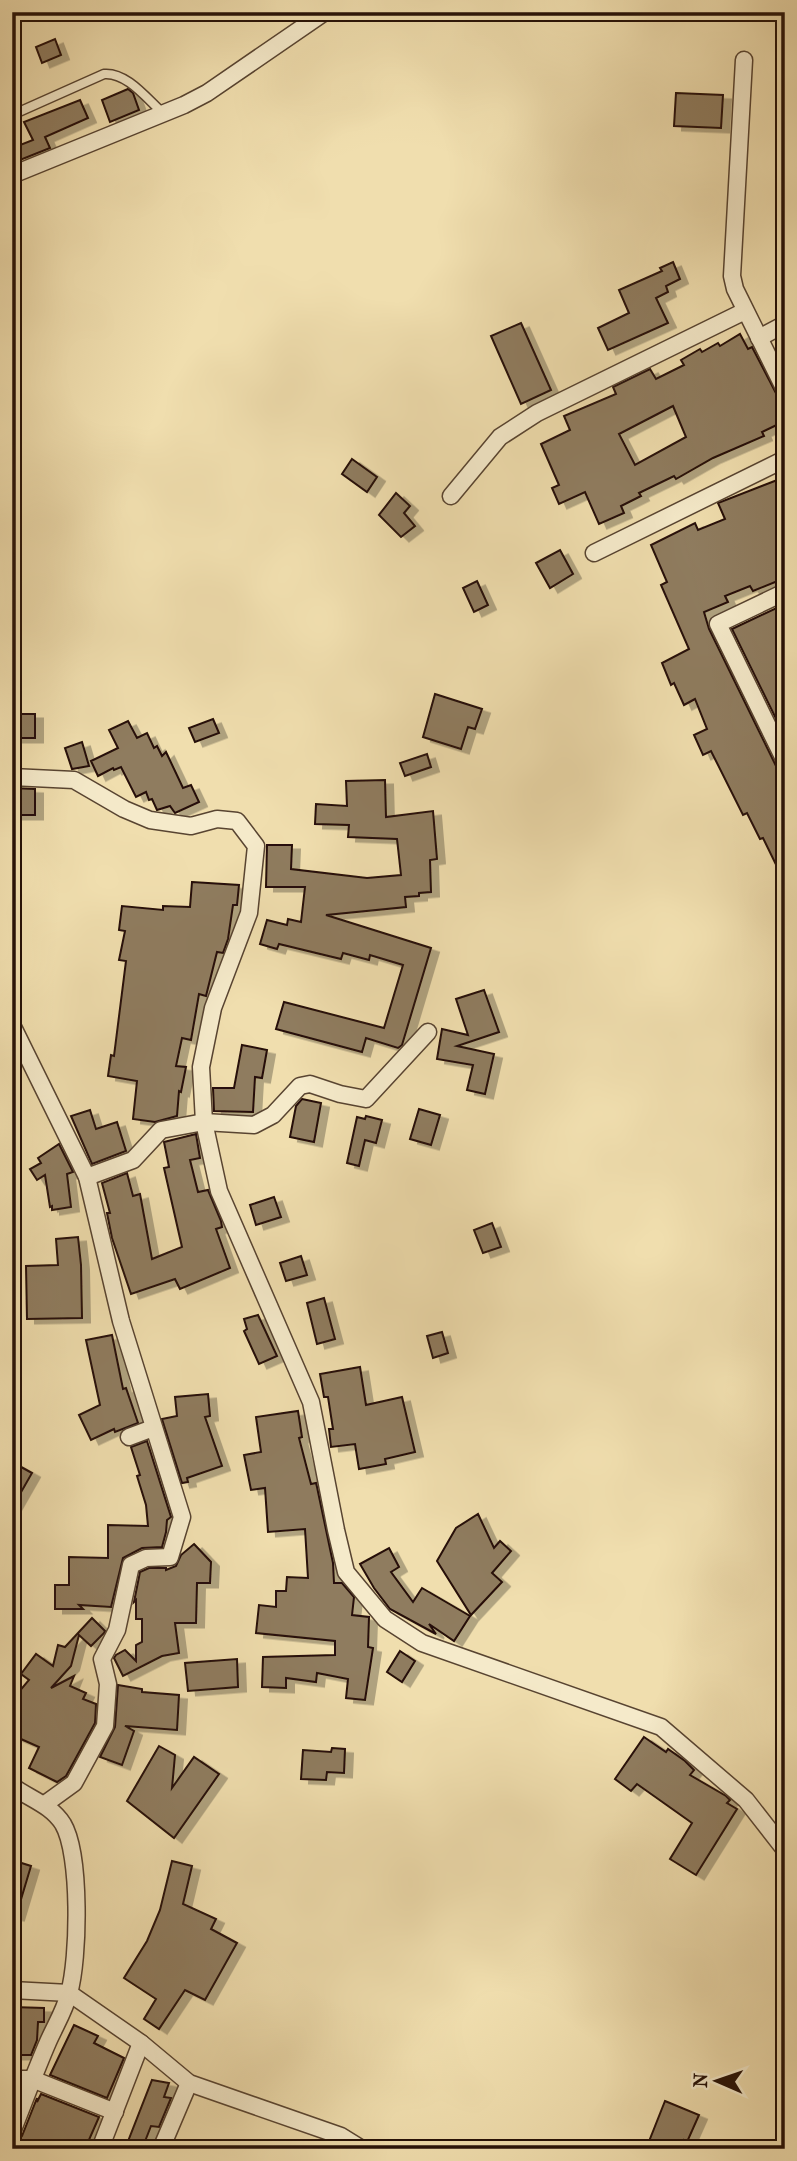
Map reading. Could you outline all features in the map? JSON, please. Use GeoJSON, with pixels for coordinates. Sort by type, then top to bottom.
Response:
{"type":"FeatureCollection","features":[{"type":"Feature","properties":{"kind":"street"},"geometry":{"type":"LineString","coordinates":[[12,175],[164,114],[207,93],[325,12]]}},
{"type":"Feature","properties":{"kind":"street"},"geometry":{"type":"LineString","coordinates":[[744,60],[731,263],[735,289],[785,390]]}},
{"type":"Feature","properties":{"kind":"street"},"geometry":{"type":"LineString","coordinates":[[451,496],[500,437],[515,426],[745,311]]}},
{"type":"Feature","properties":{"kind":"street"},"geometry":{"type":"LineString","coordinates":[[759,338],[785,324]]}},
{"type":"Feature","properties":{"kind":"street"},"geometry":{"type":"LineString","coordinates":[[594,553],[785,459]]}},
{"type":"Feature","properties":{"kind":"street"},"geometry":{"type":"LineString","coordinates":[[785,592],[718,624],[785,761]]}},
{"type":"Feature","properties":{"kind":"street"},"geometry":{"type":"LineString","coordinates":[[12,777],[74,780],[124,809],[150,820],[191,826],[217,819],[237,821],[256,846],[249,913],[213,1008],[201,1067],[204,1122],[219,1191],[311,1402],[346,1572],[385,1619],[422,1643],[662,1727],[746,1800],[785,1850]]}},
{"type":"Feature","properties":{"kind":"street"},"geometry":{"type":"LineString","coordinates":[[12,1025],[87,1177],[121,1321],[182,1517],[170,1557],[146,1558],[131,1565],[117,1630],[102,1659],[108,1684],[105,1726],[74,1783],[45,1804]]}},
{"type":"Feature","properties":{"kind":"street"},"geometry":{"type":"LineString","coordinates":[[87,1177],[133,1160],[161,1130],[204,1122],[254,1125],[273,1115],[300,1086],[310,1084],[366,1099],[428,1032]]}},
{"type":"Feature","properties":{"kind":"street"},"geometry":{"type":"LineString","coordinates":[[130,1437],[153,1428]]}},
{"type":"Feature","properties":{"kind":"street"},"geometry":{"type":"LineString","coordinates":[[12,1786],[45,1804],[62,1824],[73,1850],[77,1930],[69,1993],[12,2132]]}},
{"type":"Feature","properties":{"kind":"street"},"geometry":{"type":"LineString","coordinates":[[12,1990],[69,1993],[141,2043],[189,2083],[341,2136],[362,2149]]}},
{"type":"Feature","properties":{"kind":"street"},"geometry":{"type":"LineString","coordinates":[[100,2149],[141,2043]]}},
{"type":"Feature","properties":{"kind":"street"},"geometry":{"type":"LineString","coordinates":[[12,2079],[32,2079],[115,2112]]}},
{"type":"Feature","properties":{"kind":"street"},"geometry":{"type":"LineString","coordinates":[[162,2149],[189,2083]]}},
{"type":"Feature","properties":{"kind":"lane"},"geometry":{"type":"LineString","coordinates":[[12,96],[15,48]]}},
{"type":"Feature","properties":{"kind":"lane"},"geometry":{"type":"LineString","coordinates":[[12,115],[104,74],[121,76],[164,114]]}},
{"type":"Feature","properties":{"kind":"building"},"geometry":{"type":"Polygon","coordinates":[[[55,39],[61,55],[42,63],[36,47],[55,39]]]}},
{"type":"Feature","properties":{"kind":"building"},"geometry":{"type":"Polygon","coordinates":[[[128,89],[133,93],[139,110],[110,122],[102,100],[128,89]]]}},
{"type":"Feature","properties":{"kind":"building"},"geometry":{"type":"Polygon","coordinates":[[[676,93],[723,95],[721,128],[674,126],[676,93]]]}},
{"type":"Feature","properties":{"kind":"building"},"geometry":{"type":"Polygon","coordinates":[[[80,100],[88,118],[45,137],[50,148],[20,160],[15,147],[33,140],[24,122],[80,100]]]}},
{"type":"Feature","properties":{"kind":"building"},"geometry":{"type":"Polygon","coordinates":[[[673,262],[680,279],[666,286],[668,292],[656,298],[668,323],[608,350],[598,328],[629,313],[619,290],[662,271],[660,268],[673,262]]]}},
{"type":"Feature","properties":{"kind":"building"},"geometry":{"type":"Polygon","coordinates":[[[521,323],[551,390],[521,404],[491,336],[521,323]]]}},
{"type":"Feature","properties":{"kind":"building"},"geometry":{"type":"Polygon","coordinates":[[[740,334],[748,349],[752,347],[785,411],[785,421],[762,432],[764,436],[713,458],[676,479],[674,476],[639,493],[641,496],[621,506],[624,513],[599,524],[585,492],[559,504],[552,488],[559,485],[541,444],[570,430],[564,416],[616,394],[613,387],[650,369],[656,379],[684,365],[681,360],[700,349],[702,352],[718,343],[720,346],[740,334]],[[673,406],[619,434],[635,465],[686,437],[673,406]]]}},
{"type":"Feature","properties":{"kind":"building"},"geometry":{"type":"Polygon","coordinates":[[[352,459],[377,477],[367,492],[342,474],[352,459]]]}},
{"type":"Feature","properties":{"kind":"building"},"geometry":{"type":"Polygon","coordinates":[[[785,477],[785,578],[753,591],[750,586],[725,596],[728,602],[704,612],[709,629],[776,766],[785,771],[785,883],[763,838],[760,839],[747,813],[743,815],[711,751],[703,755],[694,735],[707,729],[695,699],[684,705],[674,683],[671,685],[662,663],[689,649],[661,585],[667,582],[651,545],[695,523],[698,530],[725,519],[718,503],[785,477]]]}},
{"type":"Feature","properties":{"kind":"building"},"geometry":{"type":"Polygon","coordinates":[[[396,493],[410,506],[404,513],[415,526],[401,537],[379,515],[396,493]]]}},
{"type":"Feature","properties":{"kind":"building"},"geometry":{"type":"Polygon","coordinates":[[[560,550],[573,574],[550,588],[536,563],[560,550]]]}},
{"type":"Feature","properties":{"kind":"building"},"geometry":{"type":"Polygon","coordinates":[[[477,581],[488,605],[474,612],[463,588],[477,581]]]}},
{"type":"Feature","properties":{"kind":"building"},"geometry":{"type":"Polygon","coordinates":[[[785,604],[785,737],[732,629],[785,604]]]}},
{"type":"Feature","properties":{"kind":"building"},"geometry":{"type":"Polygon","coordinates":[[[435,694],[482,709],[475,729],[468,727],[461,749],[423,737],[435,694]]]}},
{"type":"Feature","properties":{"kind":"building"},"geometry":{"type":"Polygon","coordinates":[[[15,714],[35,714],[35,738],[15,738],[15,714]]]}},
{"type":"Feature","properties":{"kind":"building"},"geometry":{"type":"Polygon","coordinates":[[[213,719],[219,733],[195,742],[189,728],[213,719]]]}},
{"type":"Feature","properties":{"kind":"building"},"geometry":{"type":"Polygon","coordinates":[[[128,721],[137,738],[147,733],[154,748],[157,746],[162,756],[166,752],[183,788],[191,785],[199,802],[175,813],[170,806],[157,810],[146,792],[136,797],[121,767],[98,776],[91,761],[118,748],[109,730],[128,721]]]}},
{"type":"Feature","properties":{"kind":"building"},"geometry":{"type":"Polygon","coordinates":[[[82,742],[89,766],[72,769],[65,748],[82,742]]]}},
{"type":"Feature","properties":{"kind":"building"},"geometry":{"type":"Polygon","coordinates":[[[427,754],[431,767],[405,776],[400,763],[427,754]]]}},
{"type":"Feature","properties":{"kind":"building"},"geometry":{"type":"Polygon","coordinates":[[[385,780],[386,817],[433,811],[437,859],[430,860],[431,892],[405,897],[406,907],[326,915],[431,948],[402,1045],[398,1048],[366,1038],[362,1052],[276,1029],[284,1002],[384,1028],[403,965],[370,955],[369,960],[343,953],[341,959],[279,944],[277,949],[260,944],[267,920],[287,925],[288,919],[301,922],[305,887],[266,887],[267,845],[292,845],[291,869],[367,878],[401,875],[397,839],[348,837],[349,825],[315,824],[316,804],[347,806],[346,781],[385,780]]]}},
{"type":"Feature","properties":{"kind":"building"},"geometry":{"type":"Polygon","coordinates":[[[12,788],[35,789],[35,815],[12,815],[12,788]]]}},
{"type":"Feature","properties":{"kind":"building"},"geometry":{"type":"Polygon","coordinates":[[[192,882],[239,885],[237,905],[233,905],[228,939],[223,953],[217,952],[206,996],[199,994],[191,1040],[182,1038],[176,1066],[186,1067],[181,1092],[179,1091],[177,1116],[155,1122],[133,1119],[137,1081],[108,1076],[111,1055],[114,1056],[126,961],[119,960],[125,931],[119,930],[122,906],[163,910],[163,906],[190,907],[192,882]]]}},
{"type":"Feature","properties":{"kind":"building"},"geometry":{"type":"Polygon","coordinates":[[[484,990],[499,1032],[457,1046],[494,1054],[485,1094],[467,1090],[473,1065],[437,1059],[442,1029],[468,1035],[456,999],[484,990]]]}},
{"type":"Feature","properties":{"kind":"building"},"geometry":{"type":"Polygon","coordinates":[[[242,1045],[267,1050],[262,1078],[255,1077],[253,1112],[214,1111],[213,1088],[234,1088],[242,1045]]]}},
{"type":"Feature","properties":{"kind":"building"},"geometry":{"type":"Polygon","coordinates":[[[302,1099],[321,1103],[314,1142],[290,1137],[296,1106],[302,1099]]]}},
{"type":"Feature","properties":{"kind":"building"},"geometry":{"type":"Polygon","coordinates":[[[419,1109],[440,1115],[431,1145],[410,1139],[419,1109]]]}},
{"type":"Feature","properties":{"kind":"building"},"geometry":{"type":"Polygon","coordinates":[[[90,1110],[96,1129],[117,1122],[126,1151],[92,1164],[71,1116],[90,1110]]]}},
{"type":"Feature","properties":{"kind":"building"},"geometry":{"type":"Polygon","coordinates":[[[366,1116],[382,1120],[376,1143],[365,1140],[359,1166],[347,1163],[357,1117],[365,1119],[366,1116]]]}},
{"type":"Feature","properties":{"kind":"building"},"geometry":{"type":"Polygon","coordinates":[[[196,1134],[200,1158],[190,1160],[198,1192],[208,1190],[221,1221],[222,1227],[216,1229],[230,1268],[180,1289],[175,1279],[131,1294],[112,1238],[107,1213],[110,1213],[102,1183],[127,1173],[133,1196],[140,1194],[152,1259],[182,1247],[164,1168],[169,1167],[164,1142],[196,1134]]]}},
{"type":"Feature","properties":{"kind":"building"},"geometry":{"type":"Polygon","coordinates":[[[59,1144],[73,1172],[67,1174],[71,1207],[52,1210],[45,1175],[37,1180],[30,1169],[41,1163],[38,1158],[59,1144]]]}},
{"type":"Feature","properties":{"kind":"building"},"geometry":{"type":"Polygon","coordinates":[[[274,1197],[281,1217],[256,1225],[250,1205],[274,1197]]]}},
{"type":"Feature","properties":{"kind":"building"},"geometry":{"type":"Polygon","coordinates":[[[492,1223],[501,1247],[483,1253],[474,1230],[492,1223]]]}},
{"type":"Feature","properties":{"kind":"building"},"geometry":{"type":"Polygon","coordinates":[[[78,1237],[82,1318],[27,1319],[26,1266],[58,1265],[56,1239],[78,1237]]]}},
{"type":"Feature","properties":{"kind":"building"},"geometry":{"type":"Polygon","coordinates":[[[301,1256],[307,1275],[286,1281],[280,1263],[301,1256]]]}},
{"type":"Feature","properties":{"kind":"building"},"geometry":{"type":"Polygon","coordinates":[[[324,1298],[335,1339],[317,1344],[307,1303],[324,1298]]]}},
{"type":"Feature","properties":{"kind":"building"},"geometry":{"type":"Polygon","coordinates":[[[258,1315],[277,1356],[259,1364],[244,1331],[247,1329],[244,1319],[258,1315]]]}},
{"type":"Feature","properties":{"kind":"building"},"geometry":{"type":"Polygon","coordinates":[[[442,1332],[448,1353],[433,1358],[427,1336],[442,1332]]]}},
{"type":"Feature","properties":{"kind":"building"},"geometry":{"type":"Polygon","coordinates":[[[112,1335],[123,1389],[126,1388],[138,1423],[115,1432],[114,1429],[91,1440],[79,1415],[100,1405],[86,1340],[112,1335]]]}},
{"type":"Feature","properties":{"kind":"building"},"geometry":{"type":"Polygon","coordinates":[[[360,1367],[366,1405],[402,1397],[415,1452],[385,1459],[386,1464],[359,1469],[355,1444],[331,1447],[329,1429],[333,1429],[328,1397],[324,1397],[320,1374],[360,1367]]]}},
{"type":"Feature","properties":{"kind":"building"},"geometry":{"type":"Polygon","coordinates":[[[208,1394],[210,1416],[205,1417],[222,1466],[187,1478],[188,1482],[182,1483],[162,1419],[177,1416],[175,1397],[208,1394]]]}},
{"type":"Feature","properties":{"kind":"building"},"geometry":{"type":"Polygon","coordinates":[[[298,1411],[302,1437],[299,1438],[311,1484],[316,1483],[317,1487],[333,1563],[334,1583],[342,1583],[354,1597],[352,1615],[369,1617],[368,1647],[373,1648],[365,1700],[346,1698],[348,1679],[317,1673],[316,1682],[286,1678],[286,1688],[262,1687],[263,1657],[335,1655],[335,1641],[256,1633],[259,1605],[276,1607],[276,1591],[286,1591],[287,1577],[308,1578],[305,1529],[268,1532],[265,1488],[251,1490],[244,1455],[261,1452],[256,1417],[298,1411]]]}},
{"type":"Feature","properties":{"kind":"building"},"geometry":{"type":"Polygon","coordinates":[[[147,1441],[171,1517],[167,1520],[162,1547],[142,1548],[123,1558],[111,1607],[79,1605],[83,1609],[55,1609],[55,1585],[69,1585],[69,1557],[108,1558],[108,1525],[148,1526],[146,1505],[137,1476],[140,1475],[131,1447],[147,1441]]]}},
{"type":"Feature","properties":{"kind":"building"},"geometry":{"type":"Polygon","coordinates":[[[12,1462],[32,1473],[12,1508],[12,1462]]]}},
{"type":"Feature","properties":{"kind":"building"},"geometry":{"type":"Polygon","coordinates":[[[478,1514],[494,1548],[500,1541],[511,1551],[492,1573],[502,1582],[471,1615],[437,1561],[456,1528],[478,1514]]]}},
{"type":"Feature","properties":{"kind":"building"},"geometry":{"type":"Polygon","coordinates":[[[194,1544],[211,1562],[210,1583],[197,1583],[196,1623],[175,1623],[179,1653],[162,1656],[123,1676],[114,1658],[125,1650],[136,1661],[136,1645],[142,1642],[142,1619],[136,1619],[136,1600],[134,1602],[140,1572],[149,1568],[166,1570],[176,1566],[181,1555],[194,1544]]]}},
{"type":"Feature","properties":{"kind":"building"},"geometry":{"type":"Polygon","coordinates":[[[389,1548],[399,1567],[391,1572],[413,1602],[422,1588],[470,1616],[454,1641],[429,1624],[436,1634],[390,1609],[374,1588],[360,1564],[389,1548]]]}},
{"type":"Feature","properties":{"kind":"building"},"geometry":{"type":"Polygon","coordinates":[[[92,1618],[104,1633],[91,1646],[79,1635],[71,1666],[51,1688],[74,1676],[70,1686],[86,1693],[83,1699],[96,1704],[95,1723],[66,1776],[57,1782],[29,1768],[39,1747],[12,1735],[12,1700],[29,1680],[21,1674],[36,1654],[53,1666],[58,1645],[65,1647],[92,1618]]]}},
{"type":"Feature","properties":{"kind":"building"},"geometry":{"type":"Polygon","coordinates":[[[400,1651],[415,1661],[402,1682],[387,1672],[400,1651]]]}},
{"type":"Feature","properties":{"kind":"building"},"geometry":{"type":"Polygon","coordinates":[[[237,1659],[238,1687],[188,1691],[185,1663],[237,1659]]]}},
{"type":"Feature","properties":{"kind":"building"},"geometry":{"type":"Polygon","coordinates":[[[118,1685],[142,1689],[142,1692],[179,1695],[177,1730],[125,1726],[134,1731],[122,1765],[100,1757],[115,1727],[118,1685]]]}},
{"type":"Feature","properties":{"kind":"building"},"geometry":{"type":"Polygon","coordinates":[[[644,1737],[685,1761],[694,1770],[690,1775],[726,1796],[730,1800],[727,1803],[737,1809],[696,1875],[670,1859],[692,1823],[637,1784],[631,1791],[615,1779],[644,1737]]]}},
{"type":"Feature","properties":{"kind":"building"},"geometry":{"type":"Polygon","coordinates":[[[159,1746],[175,1755],[172,1788],[194,1757],[219,1774],[174,1838],[127,1801],[159,1746]]]}},
{"type":"Feature","properties":{"kind":"building"},"geometry":{"type":"Polygon","coordinates":[[[332,1748],[345,1749],[344,1773],[327,1772],[326,1780],[301,1779],[303,1750],[331,1752],[332,1748]]]}},
{"type":"Feature","properties":{"kind":"building"},"geometry":{"type":"Polygon","coordinates":[[[12,1860],[31,1866],[16,1916],[12,1915],[12,1860]]]}},
{"type":"Feature","properties":{"kind":"building"},"geometry":{"type":"Polygon","coordinates":[[[172,1861],[192,1866],[183,1904],[216,1919],[211,1929],[237,1943],[205,2000],[185,1990],[159,2029],[144,2019],[156,1999],[124,1978],[147,1941],[160,1910],[172,1861]]]}},
{"type":"Feature","properties":{"kind":"building"},"geometry":{"type":"Polygon","coordinates":[[[12,2007],[44,2008],[44,2022],[38,2022],[37,2040],[31,2055],[12,2055],[12,2007]]]}},
{"type":"Feature","properties":{"kind":"building"},"geometry":{"type":"Polygon","coordinates":[[[74,2025],[98,2036],[94,2043],[124,2058],[107,2098],[50,2075],[74,2025]]]}},
{"type":"Feature","properties":{"kind":"building"},"geometry":{"type":"Polygon","coordinates":[[[152,2080],[169,2083],[164,2097],[171,2098],[159,2127],[151,2126],[142,2149],[125,2149],[152,2080]]]}},
{"type":"Feature","properties":{"kind":"building"},"geometry":{"type":"Polygon","coordinates":[[[41,2094],[99,2117],[85,2149],[35,2149],[17,2141],[22,2136],[41,2094]]]}},
{"type":"Feature","properties":{"kind":"building"},"geometry":{"type":"Polygon","coordinates":[[[665,2101],[699,2115],[687,2142],[684,2140],[680,2149],[646,2149],[665,2101]]]}}]}
